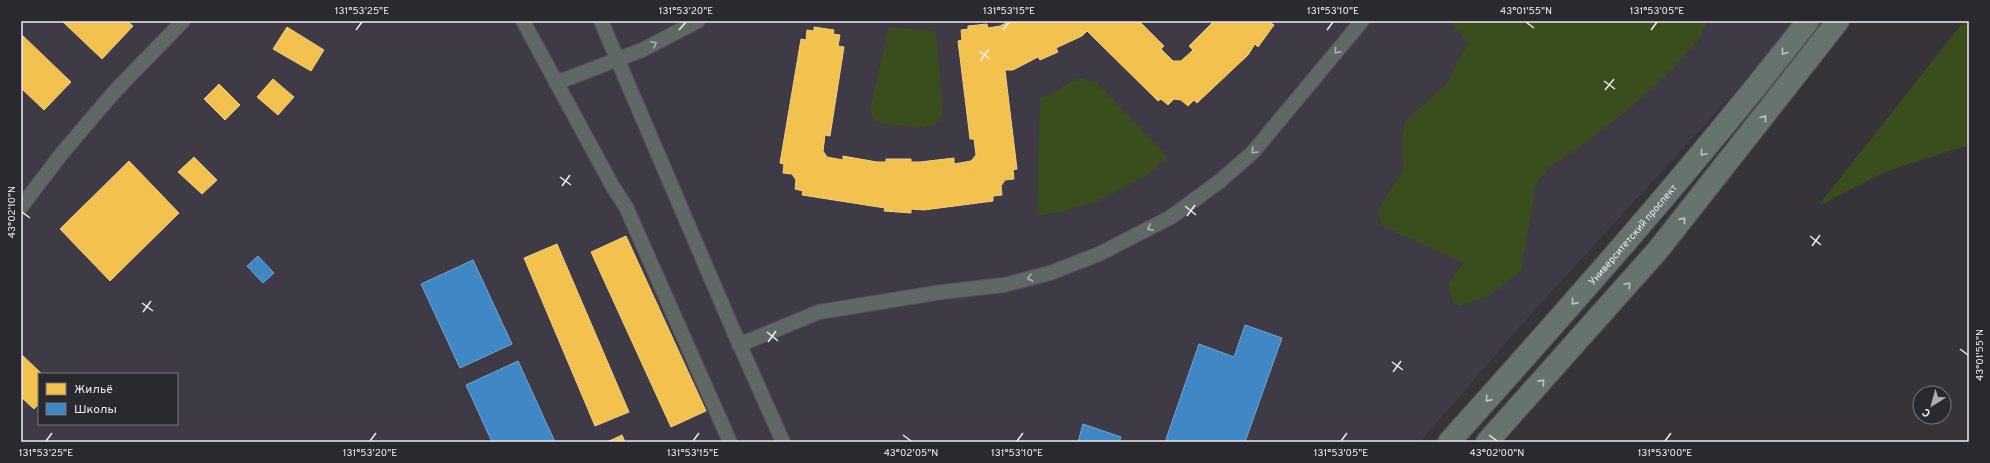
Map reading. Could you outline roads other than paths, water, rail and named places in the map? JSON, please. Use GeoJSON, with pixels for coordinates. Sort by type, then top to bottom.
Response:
{"type":"FeatureCollection","features":[{"type":"Feature","properties":{"kind":"main road","name":"Университетский проспект"},"geometry":{"type":"LineString","coordinates":[[1449,442],[1637,231],[1736,113],[1808,21]]}},
{"type":"Feature","properties":{"kind":"main road"},"geometry":{"type":"LineString","coordinates":[[1487,442],[1658,250],[1838,21]]}},
{"type":"Feature","properties":{"kind":"street"},"geometry":{"type":"LineString","coordinates":[[21,206],[63,152],[115,91],[183,21]]}},
{"type":"Feature","properties":{"kind":"street"},"geometry":{"type":"LineString","coordinates":[[523,21],[626,207],[730,442]]}},
{"type":"Feature","properties":{"kind":"street"},"geometry":{"type":"LineString","coordinates":[[601,21],[783,442]]}},
{"type":"Feature","properties":{"kind":"street"},"geometry":{"type":"LineString","coordinates":[[556,83],[619,60],[698,21]]}},
{"type":"Feature","properties":{"kind":"street"},"geometry":{"type":"LineString","coordinates":[[740,345],[818,312],[942,292],[1004,285],[1050,273],[1100,254],[1171,218],[1220,181],[1253,152],[1362,21]]}}]}
